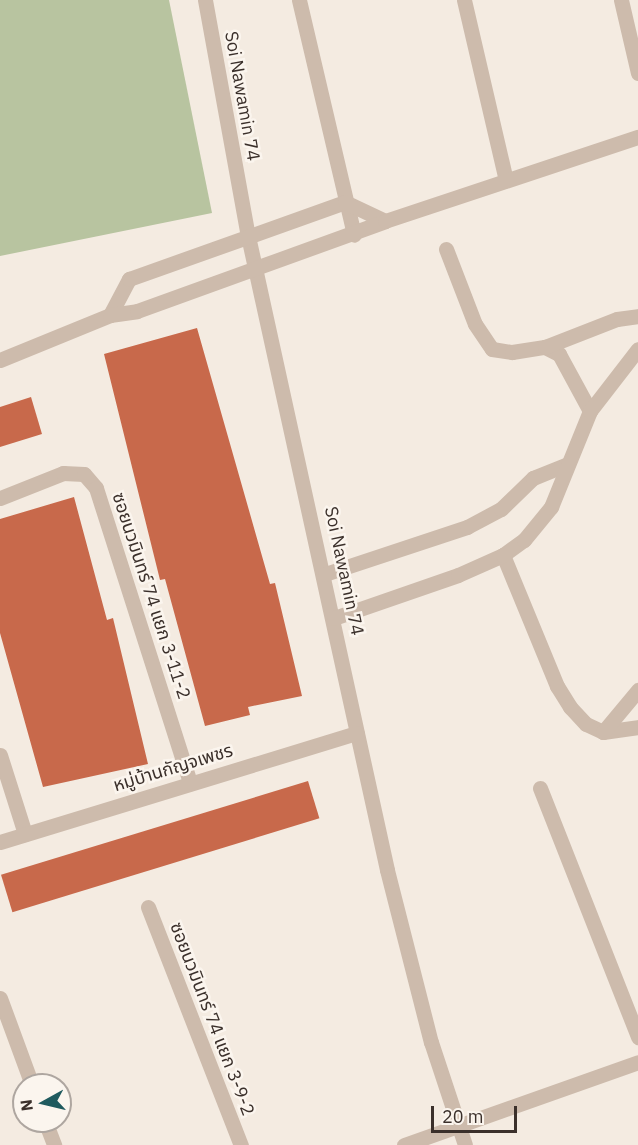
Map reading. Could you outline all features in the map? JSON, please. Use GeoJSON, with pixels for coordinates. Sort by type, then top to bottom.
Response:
{"type":"FeatureCollection","features":[{"type":"Feature","properties":{"kind":"street","name":"Soi Nawamin 74"},"geometry":{"type":"LineString","coordinates":[[205,0],[248,237],[325,574],[387,870],[431,1042],[465,1145]]}},
{"type":"Feature","properties":{"kind":"street"},"geometry":{"type":"LineString","coordinates":[[299,0],[344,203],[354,236]]}},
{"type":"Feature","properties":{"kind":"street"},"geometry":{"type":"LineString","coordinates":[[464,0],[506,180]]}},
{"type":"Feature","properties":{"kind":"street"},"geometry":{"type":"LineString","coordinates":[[621,0],[638,73]]}},
{"type":"Feature","properties":{"kind":"street"},"geometry":{"type":"LineString","coordinates":[[0,360],[110,315],[137,311],[354,236],[385,221],[638,138]]}},
{"type":"Feature","properties":{"kind":"street"},"geometry":{"type":"LineString","coordinates":[[110,315],[129,279],[344,203],[385,221]]}},
{"type":"Feature","properties":{"kind":"street"},"geometry":{"type":"LineString","coordinates":[[446,249],[475,324],[492,349],[512,352],[545,347],[617,318],[638,316]]}},
{"type":"Feature","properties":{"kind":"street"},"geometry":{"type":"LineString","coordinates":[[545,347],[559,354],[590,411]]}},
{"type":"Feature","properties":{"kind":"street"},"geometry":{"type":"LineString","coordinates":[[334,618],[504,555],[524,540],[551,507],[565,465],[590,411],[638,349]]}},
{"type":"Feature","properties":{"kind":"street"},"geometry":{"type":"LineString","coordinates":[[325,574],[467,527],[501,509],[533,478],[565,465]]}},
{"type":"Feature","properties":{"kind":"street","name":"ซอยนวมินทร์ 74 แยก 3-11-2"},"geometry":{"type":"LineString","coordinates":[[0,498],[63,473],[84,474],[96,488],[190,783]]}},
{"type":"Feature","properties":{"kind":"street"},"geometry":{"type":"LineString","coordinates":[[504,555],[558,686],[586,724],[603,732],[638,727]]}},
{"type":"Feature","properties":{"kind":"street"},"geometry":{"type":"LineString","coordinates":[[603,732],[638,690]]}},
{"type":"Feature","properties":{"kind":"street","name":"หมู่บ้านกัญจเพชร"},"geometry":{"type":"LineString","coordinates":[[0,842],[357,733]]}},
{"type":"Feature","properties":{"kind":"street"},"geometry":{"type":"LineString","coordinates":[[0,755],[25,834]]}},
{"type":"Feature","properties":{"kind":"street"},"geometry":{"type":"LineString","coordinates":[[540,788],[638,1036]]}},
{"type":"Feature","properties":{"kind":"street","name":"ซอยนวมินทร์ 74 แยก 3-9-2"},"geometry":{"type":"LineString","coordinates":[[148,907],[241,1145]]}},
{"type":"Feature","properties":{"kind":"street"},"geometry":{"type":"LineString","coordinates":[[0,998],[28,1073]]}},
{"type":"Feature","properties":{"kind":"street"},"geometry":{"type":"LineString","coordinates":[[404,1145],[638,1062]]}},
{"type":"Feature","properties":{"kind":"green space"},"geometry":{"type":"Polygon","coordinates":[[[0,0],[169,0],[212,213],[0,256],[0,0]]]}},
{"type":"Feature","properties":{"kind":"building"},"geometry":{"type":"Polygon","coordinates":[[[197,328],[270,584],[275,583],[302,696],[248,707],[250,715],[205,726],[165,579],[160,580],[104,354],[197,328]]]}},
{"type":"Feature","properties":{"kind":"building"},"geometry":{"type":"Polygon","coordinates":[[[31,397],[42,434],[0,447],[0,407],[31,397]]]}},
{"type":"Feature","properties":{"kind":"building"},"geometry":{"type":"Polygon","coordinates":[[[74,497],[107,620],[113,618],[148,764],[43,787],[0,633],[0,519],[74,497]]]}},
{"type":"Feature","properties":{"kind":"building"},"geometry":{"type":"Polygon","coordinates":[[[308,781],[319,818],[12,912],[1,875],[308,781]]]}}]}
